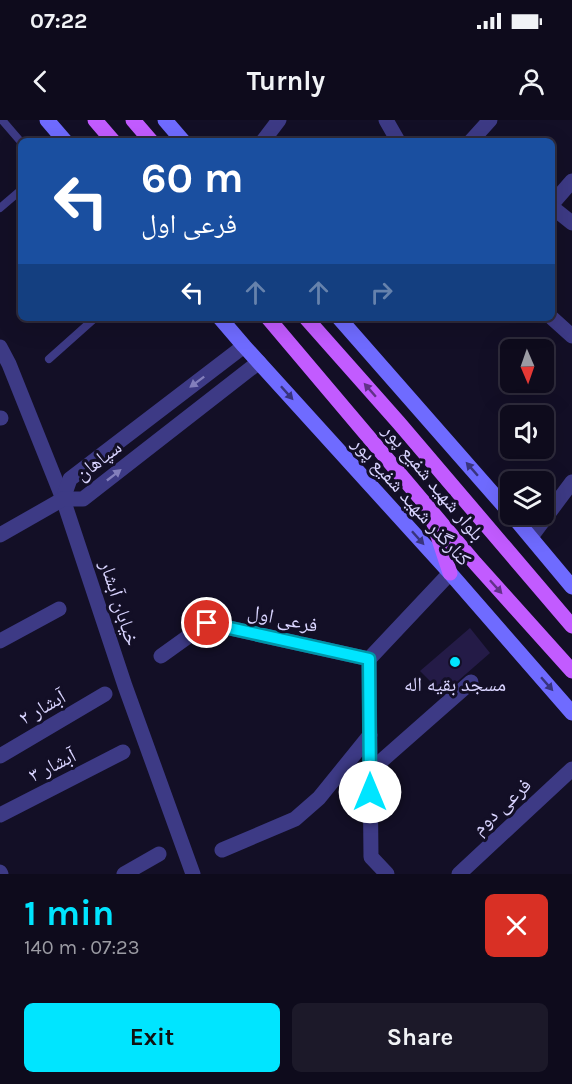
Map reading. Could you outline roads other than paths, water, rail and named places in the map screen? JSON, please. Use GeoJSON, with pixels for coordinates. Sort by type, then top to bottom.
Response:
{"type":"FeatureCollection","features":[{"type":"Feature","properties":{"kind":"main road"},"geometry":{"type":"LineString","coordinates":[[47,120],[62,138]]}},
{"type":"Feature","properties":{"kind":"main road"},"geometry":{"type":"LineString","coordinates":[[133,120],[148,138]]}},
{"type":"Feature","properties":{"kind":"main road"},"geometry":{"type":"LineString","coordinates":[[165,120],[180,138]]}},
{"type":"Feature","properties":{"kind":"main road"},"geometry":{"type":"LineString","coordinates":[[95,121],[101,138]]}},
{"type":"Feature","properties":{"kind":"main road"},"geometry":{"type":"LineString","coordinates":[[95,121],[110,138]]}},
{"type":"Feature","properties":{"kind":"main road","name":"کنارگذر شهید شفیع پور"},"geometry":{"type":"LineString","coordinates":[[223,321],[450,573],[572,713]]}},
{"type":"Feature","properties":{"kind":"main road","name":"بلوار شهید شفیع پور"},"geometry":{"type":"LineString","coordinates":[[271,321],[429,510],[572,671]]}},
{"type":"Feature","properties":{"kind":"main road","name":"بلوار شهید شفیع پور"},"geometry":{"type":"LineString","coordinates":[[309,321],[572,626]]}},
{"type":"Feature","properties":{"kind":"main road"},"geometry":{"type":"LineString","coordinates":[[342,321],[500,503]]}},
{"type":"Feature","properties":{"kind":"main road"},"geometry":{"type":"LineString","coordinates":[[429,510],[450,573]]}},
{"type":"Feature","properties":{"kind":"main road"},"geometry":{"type":"LineString","coordinates":[[520,525],[572,587]]}},
{"type":"Feature","properties":{"kind":"street"},"geometry":{"type":"LineString","coordinates":[[265,138],[279,120]]}},
{"type":"Feature","properties":{"kind":"street"},"geometry":{"type":"LineString","coordinates":[[386,120],[396,138]]}},
{"type":"Feature","properties":{"kind":"street"},"geometry":{"type":"LineString","coordinates":[[474,138],[490,120]]}},
{"type":"Feature","properties":{"kind":"street"},"geometry":{"type":"LineString","coordinates":[[555,201],[572,181]]}},
{"type":"Feature","properties":{"kind":"street"},"geometry":{"type":"LineString","coordinates":[[555,208],[572,223]]}},
{"type":"Feature","properties":{"kind":"street"},"geometry":{"type":"LineString","coordinates":[[555,321],[572,336]]}},
{"type":"Feature","properties":{"kind":"street","name":"سپاهان"},"geometry":{"type":"LineString","coordinates":[[244,346],[70,479],[63,499],[83,499],[259,362]]}},
{"type":"Feature","properties":{"kind":"street","name":"خیابان آبشار"},"geometry":{"type":"LineString","coordinates":[[0,347],[9,364],[63,499],[125,686],[193,874]]}},
{"type":"Feature","properties":{"kind":"street"},"geometry":{"type":"LineString","coordinates":[[531,537],[572,482]]}},
{"type":"Feature","properties":{"kind":"street"},"geometry":{"type":"LineString","coordinates":[[0,535],[63,499]]}},
{"type":"Feature","properties":{"kind":"street"},"geometry":{"type":"LineString","coordinates":[[387,874],[370,857],[369,659],[450,573]]}},
{"type":"Feature","properties":{"kind":"street"},"geometry":{"type":"LineString","coordinates":[[0,641],[59,609]]}},
{"type":"Feature","properties":{"kind":"street","name":"فرعی اول"},"geometry":{"type":"LineString","coordinates":[[161,656],[207,623],[369,659]]}},
{"type":"Feature","properties":{"kind":"street"},"geometry":{"type":"LineString","coordinates":[[370,771],[471,682]]}},
{"type":"Feature","properties":{"kind":"street","name":"آبشار ۲"},"geometry":{"type":"LineString","coordinates":[[0,756],[105,694]]}},
{"type":"Feature","properties":{"kind":"street"},"geometry":{"type":"LineString","coordinates":[[222,850],[295,819],[320,798],[370,735]]}},
{"type":"Feature","properties":{"kind":"street","name":"آبشار ۳"},"geometry":{"type":"LineString","coordinates":[[0,815],[123,752]]}},
{"type":"Feature","properties":{"kind":"street","name":"فرعی دوم"},"geometry":{"type":"LineString","coordinates":[[459,874],[572,769]]}},
{"type":"Feature","properties":{"kind":"street"},"geometry":{"type":"LineString","coordinates":[[124,874],[159,854]]}},
{"type":"Feature","properties":{"kind":"lane"},"geometry":{"type":"LineString","coordinates":[[2,120],[18,139]]}},
{"type":"Feature","properties":{"kind":"lane"},"geometry":{"type":"LineString","coordinates":[[0,208],[18,193]]}},
{"type":"Feature","properties":{"kind":"lane"},"geometry":{"type":"LineString","coordinates":[[49,359],[91,321]]}},
{"type":"Feature","properties":{"kind":"place","name":"مسجد بقیه اله"},"geometry":{"type":"Point","coordinates":[455,662]}}]}
